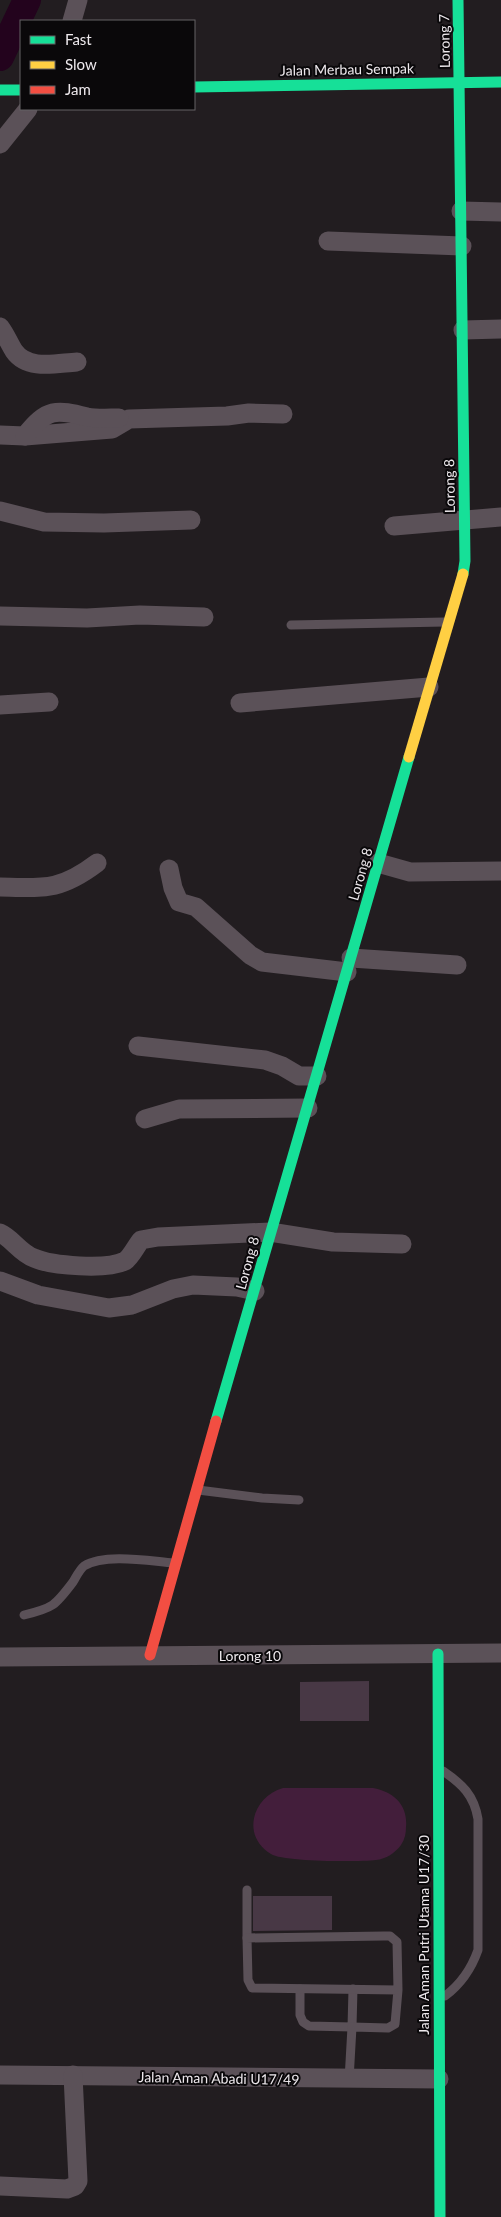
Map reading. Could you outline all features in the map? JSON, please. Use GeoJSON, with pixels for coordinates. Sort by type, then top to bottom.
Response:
{"type":"FeatureCollection","features":[{"type":"Feature","properties":{"kind":"street"},"geometry":{"type":"LineString","coordinates":[[72,20],[78,0]]}},
{"type":"Feature","properties":{"kind":"street","name":"Lorong 7"},"geometry":{"type":"LineString","coordinates":[[458,0],[459,83]]}},
{"type":"Feature","properties":{"kind":"street","name":"Jalan Merbau Sempak"},"geometry":{"type":"LineString","coordinates":[[195,87],[501,82]]}},
{"type":"Feature","properties":{"kind":"street","name":"Lorong 8"},"geometry":{"type":"LineString","coordinates":[[150,1655],[255,1291],[270,1232],[463,576],[465,520],[459,83]]}},
{"type":"Feature","properties":{"kind":"street"},"geometry":{"type":"LineString","coordinates":[[0,90],[20,90]]}},
{"type":"Feature","properties":{"kind":"street"},"geometry":{"type":"LineString","coordinates":[[0,144],[27,110]]}},
{"type":"Feature","properties":{"kind":"street"},"geometry":{"type":"LineString","coordinates":[[461,211],[501,212]]}},
{"type":"Feature","properties":{"kind":"street"},"geometry":{"type":"LineString","coordinates":[[328,241],[462,246]]}},
{"type":"Feature","properties":{"kind":"street"},"geometry":{"type":"LineString","coordinates":[[0,328],[15,352],[28,362],[37,364],[77,362]]}},
{"type":"Feature","properties":{"kind":"street"},"geometry":{"type":"LineString","coordinates":[[463,330],[501,329]]}},
{"type":"Feature","properties":{"kind":"street"},"geometry":{"type":"LineString","coordinates":[[0,435],[25,436],[35,423],[52,412],[70,411],[88,417],[129,419],[227,416],[249,413],[283,414]]}},
{"type":"Feature","properties":{"kind":"street"},"geometry":{"type":"LineString","coordinates":[[0,511],[44,522],[104,523],[191,520]]}},
{"type":"Feature","properties":{"kind":"street"},"geometry":{"type":"LineString","coordinates":[[394,526],[501,517]]}},
{"type":"Feature","properties":{"kind":"street"},"geometry":{"type":"LineString","coordinates":[[0,616],[87,618],[140,615],[204,617]]}},
{"type":"Feature","properties":{"kind":"street"},"geometry":{"type":"LineString","coordinates":[[240,703],[429,687]]}},
{"type":"Feature","properties":{"kind":"street"},"geometry":{"type":"LineString","coordinates":[[0,705],[49,702]]}},
{"type":"Feature","properties":{"kind":"street"},"geometry":{"type":"LineString","coordinates":[[0,887],[47,888],[76,879],[96,864]]}},
{"type":"Feature","properties":{"kind":"street"},"geometry":{"type":"LineString","coordinates":[[378,864],[410,872],[501,871]]}},
{"type":"Feature","properties":{"kind":"street"},"geometry":{"type":"LineString","coordinates":[[169,869],[173,888],[179,902],[196,907],[250,956],[262,962],[349,965],[457,964]]}},
{"type":"Feature","properties":{"kind":"street"},"geometry":{"type":"LineString","coordinates":[[138,1046],[265,1060],[282,1066],[299,1076],[317,1076]]}},
{"type":"Feature","properties":{"kind":"street"},"geometry":{"type":"LineString","coordinates":[[145,1119],[179,1109],[308,1108]]}},
{"type":"Feature","properties":{"kind":"street"},"geometry":{"type":"LineString","coordinates":[[0,1233],[32,1258],[52,1264],[115,1265],[127,1260],[141,1240],[158,1237],[270,1232],[333,1242],[402,1244]]}},
{"type":"Feature","properties":{"kind":"street"},"geometry":{"type":"LineString","coordinates":[[0,1281],[38,1295],[109,1308],[132,1305],[173,1289],[193,1286],[237,1287],[255,1291]]}},
{"type":"Feature","properties":{"kind":"street","name":"Lorong 10"},"geometry":{"type":"LineString","coordinates":[[0,1657],[501,1653]]}},
{"type":"Feature","properties":{"kind":"street","name":"Jalan Aman Putri Utama U17/30"},"geometry":{"type":"LineString","coordinates":[[438,1654],[440,2217]]}},
{"type":"Feature","properties":{"kind":"street","name":"Jalan Aman Abadi U17/49"},"geometry":{"type":"LineString","coordinates":[[0,2075],[349,2080],[439,2079]]}},
{"type":"Feature","properties":{"kind":"street"},"geometry":{"type":"LineString","coordinates":[[0,2186],[67,2189],[75,2186],[78,2181],[79,2172],[73,2075]]}},
{"type":"Feature","properties":{"kind":"lane"},"geometry":{"type":"LineString","coordinates":[[291,625],[448,622]]}},
{"type":"Feature","properties":{"kind":"lane"},"geometry":{"type":"LineString","coordinates":[[198,1490],[262,1498],[299,1500]]}},
{"type":"Feature","properties":{"kind":"lane"},"geometry":{"type":"LineString","coordinates":[[24,1615],[48,1609],[54,1605],[83,1566],[100,1561],[120,1559],[176,1563]]}},
{"type":"Feature","properties":{"kind":"lane"},"geometry":{"type":"LineString","coordinates":[[438,1768],[458,1781],[476,1804],[478,1819],[478,1950],[472,1967],[456,1987],[438,2001]]}},
{"type":"Feature","properties":{"kind":"lane"},"geometry":{"type":"LineString","coordinates":[[247,1890],[248,1980],[252,1988],[398,1990]]}},
{"type":"Feature","properties":{"kind":"lane"},"geometry":{"type":"LineString","coordinates":[[247,1938],[390,1936],[397,1942],[399,1947],[398,1990],[395,2024],[388,2028],[309,2026],[303,2022],[300,2016],[300,1990]]}},
{"type":"Feature","properties":{"kind":"lane"},"geometry":{"type":"LineString","coordinates":[[349,2080],[353,1990]]}},
{"type":"Feature","properties":{"kind":"shaded area"},"geometry":{"type":"Polygon","coordinates":[[[283,1788],[373,1788],[381,1790],[393,1796],[402,1806],[406,1819],[405,1836],[399,1848],[393,1853],[376,1860],[305,1860],[278,1857],[262,1846],[253,1828],[254,1818],[264,1800],[272,1793],[283,1788]]]}},
{"type":"Feature","properties":{"kind":"building"},"geometry":{"type":"Polygon","coordinates":[[[369,1681],[369,1721],[300,1721],[300,1682],[369,1681]]]}},
{"type":"Feature","properties":{"kind":"building"},"geometry":{"type":"Polygon","coordinates":[[[253,1896],[332,1896],[332,1930],[253,1931],[253,1896]]]}},
{"type":"Feature","properties":{"kind":"waterway"},"geometry":{"type":"LineString","coordinates":[[0,57],[27,0]]}},
{"type":"Feature","properties":{"kind":"traffic: fast"},"geometry":{"type":"LineString","coordinates":[[458,0],[465,561],[463,574]]}},
{"type":"Feature","properties":{"kind":"traffic: fast"},"geometry":{"type":"LineString","coordinates":[[195,87],[501,82]]}},
{"type":"Feature","properties":{"kind":"traffic: fast"},"geometry":{"type":"LineString","coordinates":[[0,90],[20,90]]}},
{"type":"Feature","properties":{"kind":"traffic: fast"},"geometry":{"type":"LineString","coordinates":[[216,1421],[409,757]]}},
{"type":"Feature","properties":{"kind":"traffic: fast"},"geometry":{"type":"LineString","coordinates":[[438,1654],[440,2217]]}},
{"type":"Feature","properties":{"kind":"traffic: slow"},"geometry":{"type":"LineString","coordinates":[[409,757],[463,574]]}},
{"type":"Feature","properties":{"kind":"traffic: jam"},"geometry":{"type":"LineString","coordinates":[[150,1655],[216,1421]]}}]}
